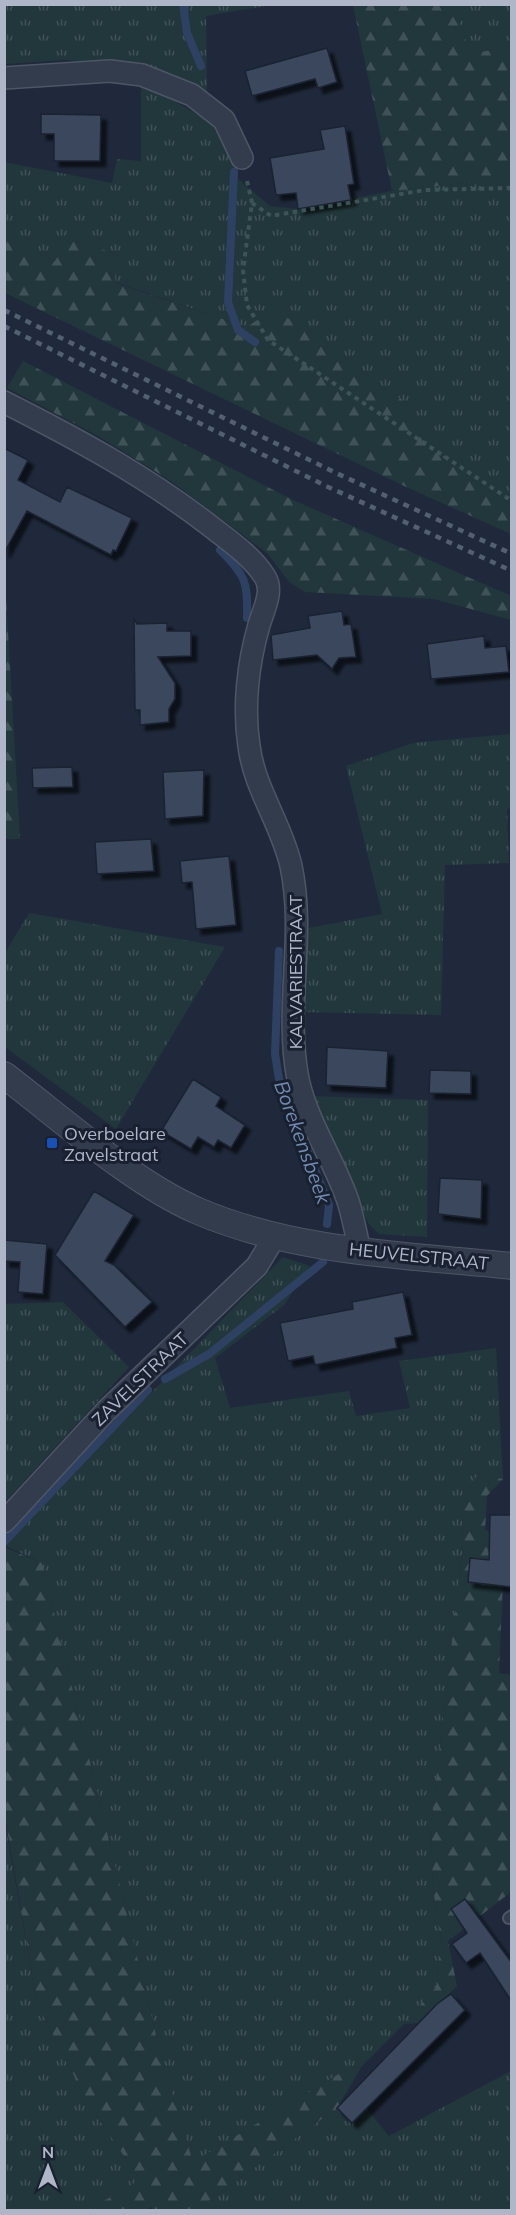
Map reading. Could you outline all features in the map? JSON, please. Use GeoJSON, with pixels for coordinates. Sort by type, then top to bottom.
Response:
{"type":"FeatureCollection","features":[{"type":"Feature","properties":{"kind":"street"},"geometry":{"type":"LineString","coordinates":[[4,78],[110,71],[142,75],[192,95],[224,120],[242,158]]}},
{"type":"Feature","properties":{"kind":"street","name":"KALVARIESTRAAT"},"geometry":{"type":"LineString","coordinates":[[4,402],[98,450],[162,489],[240,550],[267,578],[269,595],[252,654],[248,688],[249,749],[254,771],[282,836],[295,889],[296,951],[293,1035],[298,1079],[308,1112],[348,1202],[360,1251]]}},
{"type":"Feature","properties":{"kind":"street","name":"HEUVELSTRAAT"},"geometry":{"type":"LineString","coordinates":[[4,1075],[161,1191],[198,1211],[275,1236],[360,1251],[512,1266]]}},
{"type":"Feature","properties":{"kind":"street","name":"ZAVELSTRAAT"},"geometry":{"type":"LineString","coordinates":[[4,1522],[106,1411],[257,1266],[275,1236]]}},
{"type":"Feature","properties":{"kind":"path"},"geometry":{"type":"LineString","coordinates":[[242,158],[252,203],[243,270],[247,305],[268,340],[512,501]]}},
{"type":"Feature","properties":{"kind":"path"},"geometry":{"type":"LineString","coordinates":[[252,203],[272,216],[425,190],[512,188]]}},
{"type":"Feature","properties":{"kind":"green space"},"geometry":{"type":"Polygon","coordinates":[[[5,5],[271,5],[206,16],[207,93],[173,74],[141,65],[66,60],[5,64],[5,5]]]}},
{"type":"Feature","properties":{"kind":"green space"},"geometry":{"type":"Polygon","coordinates":[[[353,5],[453,5],[471,54],[511,46],[511,178],[392,191],[353,5]]]}},
{"type":"Feature","properties":{"kind":"green space"},"geometry":{"type":"Polygon","coordinates":[[[453,5],[511,5],[511,46],[471,54],[453,5]]]}},
{"type":"Feature","properties":{"kind":"green space"},"geometry":{"type":"Polygon","coordinates":[[[141,88],[166,96],[210,122],[227,148],[238,179],[270,206],[298,209],[392,191],[511,178],[511,503],[481,485],[424,444],[412,406],[381,386],[304,325],[247,327],[114,282],[117,254],[69,239],[55,261],[5,239],[4,162],[112,183],[117,159],[141,161],[141,88]]]}},
{"type":"Feature","properties":{"kind":"green space"},"geometry":{"type":"Polygon","coordinates":[[[5,239],[55,261],[69,239],[117,254],[115,283],[247,327],[270,311],[304,325],[381,386],[412,406],[424,444],[481,485],[511,503],[511,534],[404,486],[5,293],[5,239]]]}},
{"type":"Feature","properties":{"kind":"green space"},"geometry":{"type":"Polygon","coordinates":[[[23,361],[293,500],[511,596],[511,620],[434,599],[305,592],[289,582],[268,554],[171,481],[98,436],[7,388],[23,361]]]}},
{"type":"Feature","properties":{"kind":"green space"},"geometry":{"type":"Polygon","coordinates":[[[4,597],[6,597],[20,839],[5,839],[4,597]]]}},
{"type":"Feature","properties":{"kind":"green space"},"geometry":{"type":"Polygon","coordinates":[[[511,734],[511,808],[507,809],[509,863],[445,865],[441,1015],[299,1012],[303,929],[382,914],[346,766],[413,743],[511,734]]]}},
{"type":"Feature","properties":{"kind":"green space"},"geometry":{"type":"Polygon","coordinates":[[[29,913],[225,947],[116,1129],[5,1047],[5,953],[29,913]]]}},
{"type":"Feature","properties":{"kind":"green space"},"geometry":{"type":"Polygon","coordinates":[[[309,1096],[428,1100],[427,1237],[379,1234],[368,1223],[309,1096]]]}},
{"type":"Feature","properties":{"kind":"green space"},"geometry":{"type":"Polygon","coordinates":[[[283,1257],[310,1266],[284,1305],[215,1358],[230,1408],[349,1391],[356,1416],[410,1408],[399,1361],[496,1348],[503,1479],[478,1474],[462,1502],[463,1544],[431,1825],[433,1890],[441,1936],[436,1987],[404,2024],[362,2066],[342,2072],[193,2163],[162,2060],[42,1563],[4,1545],[283,1257]]]}},
{"type":"Feature","properties":{"kind":"green space"},"geometry":{"type":"Polygon","coordinates":[[[63,1302],[129,1367],[5,1502],[5,1304],[63,1302]]]}},
{"type":"Feature","properties":{"kind":"green space"},"geometry":{"type":"Polygon","coordinates":[[[478,1474],[503,1479],[487,1496],[485,1530],[505,1534],[499,1673],[511,1675],[511,1892],[448,1941],[457,1986],[419,2023],[404,2024],[436,1987],[441,1936],[433,1890],[431,1825],[463,1544],[462,1502],[478,1474]]]}},
{"type":"Feature","properties":{"kind":"green space"},"geometry":{"type":"Polygon","coordinates":[[[4,1547],[42,1563],[162,2060],[193,2162],[342,2072],[362,2066],[337,2108],[196,2210],[153,2210],[151,2207],[147,2210],[88,2210],[140,2180],[87,2101],[37,2004],[5,1817],[4,1547]]]}},
{"type":"Feature","properties":{"kind":"green space"},"geometry":{"type":"Polygon","coordinates":[[[4,1817],[37,2004],[87,2101],[140,2180],[88,2210],[5,2210],[4,1817]]]}},
{"type":"Feature","properties":{"kind":"green space"},"geometry":{"type":"Polygon","coordinates":[[[511,2071],[511,2210],[196,2210],[337,2108],[352,2122],[366,2108],[389,2136],[511,2071]]]}},
{"type":"Feature","properties":{"kind":"building"},"geometry":{"type":"Polygon","coordinates":[[[327,48],[337,82],[318,88],[315,79],[252,96],[245,71],[327,48]]]}},
{"type":"Feature","properties":{"kind":"building"},"geometry":{"type":"Polygon","coordinates":[[[41,114],[101,115],[100,161],[54,161],[54,134],[41,134],[41,114]]]}},
{"type":"Feature","properties":{"kind":"building"},"geometry":{"type":"Polygon","coordinates":[[[345,126],[354,184],[348,185],[351,200],[298,209],[296,193],[276,195],[270,158],[324,149],[320,130],[345,126]]]}},
{"type":"Feature","properties":{"kind":"building"},"geometry":{"type":"Polygon","coordinates":[[[4,448],[28,460],[18,480],[60,502],[67,487],[132,518],[116,551],[113,550],[111,555],[27,511],[4,553],[4,448]]]}},
{"type":"Feature","properties":{"kind":"building"},"geometry":{"type":"Polygon","coordinates":[[[342,611],[344,625],[351,624],[356,657],[339,658],[332,669],[317,655],[273,660],[271,635],[310,628],[308,616],[342,611]]]}},
{"type":"Feature","properties":{"kind":"building"},"geometry":{"type":"Polygon","coordinates":[[[134,619],[137,624],[167,623],[167,631],[191,631],[191,656],[158,657],[175,683],[175,699],[169,709],[169,722],[140,725],[140,710],[135,710],[134,619]]]}},
{"type":"Feature","properties":{"kind":"building"},"geometry":{"type":"Polygon","coordinates":[[[484,636],[485,648],[506,646],[509,672],[431,679],[427,644],[484,636]]]}},
{"type":"Feature","properties":{"kind":"building"},"geometry":{"type":"Polygon","coordinates":[[[72,767],[73,787],[33,788],[32,768],[72,767]]]}},
{"type":"Feature","properties":{"kind":"building"},"geometry":{"type":"Polygon","coordinates":[[[204,770],[203,816],[165,819],[163,772],[204,770]]]}},
{"type":"Feature","properties":{"kind":"building"},"geometry":{"type":"Polygon","coordinates":[[[151,839],[154,871],[97,874],[95,842],[151,839]]]}},
{"type":"Feature","properties":{"kind":"building"},"geometry":{"type":"Polygon","coordinates":[[[229,856],[236,925],[196,929],[192,882],[182,883],[180,861],[229,856]]]}},
{"type":"Feature","properties":{"kind":"building"},"geometry":{"type":"Polygon","coordinates":[[[327,1047],[388,1051],[386,1088],[326,1085],[327,1047]]]}},
{"type":"Feature","properties":{"kind":"building"},"geometry":{"type":"Polygon","coordinates":[[[430,1070],[471,1071],[471,1094],[429,1093],[430,1070]]]}},
{"type":"Feature","properties":{"kind":"building"},"geometry":{"type":"Polygon","coordinates":[[[193,1079],[221,1097],[216,1106],[245,1125],[231,1148],[218,1140],[214,1147],[198,1137],[191,1149],[161,1131],[193,1079]]]}},
{"type":"Feature","properties":{"kind":"building"},"geometry":{"type":"Polygon","coordinates":[[[440,1178],[482,1180],[481,1219],[438,1214],[440,1178]]]}},
{"type":"Feature","properties":{"kind":"building"},"geometry":{"type":"Polygon","coordinates":[[[94,1191],[134,1215],[105,1261],[114,1265],[152,1302],[125,1327],[55,1255],[94,1191]]]}},
{"type":"Feature","properties":{"kind":"building"},"geometry":{"type":"Polygon","coordinates":[[[4,1240],[47,1244],[43,1294],[18,1292],[20,1262],[4,1261],[4,1240]]]}},
{"type":"Feature","properties":{"kind":"building"},"geometry":{"type":"Polygon","coordinates":[[[403,1292],[412,1335],[395,1338],[397,1348],[315,1365],[313,1356],[288,1361],[280,1323],[353,1309],[352,1302],[403,1292]]]}},
{"type":"Feature","properties":{"kind":"building"},"geometry":{"type":"Polygon","coordinates":[[[490,1515],[512,1515],[512,1587],[468,1582],[470,1558],[489,1560],[490,1515]]]}},
{"type":"Feature","properties":{"kind":"building"},"geometry":{"type":"Polygon","coordinates":[[[465,1899],[512,1963],[512,2002],[480,1953],[466,1963],[452,1944],[467,1933],[451,1909],[465,1899]]]}},
{"type":"Feature","properties":{"kind":"building"},"geometry":{"type":"Polygon","coordinates":[[[451,1994],[465,2010],[352,2123],[337,2108],[437,2004],[451,1994]]]}},
{"type":"Feature","properties":{"kind":"waterway","name":"Borekensbeek"},"geometry":{"type":"LineString","coordinates":[[183,4],[187,33],[201,66]]}},
{"type":"Feature","properties":{"kind":"waterway","name":"Borekensbeek"},"geometry":{"type":"LineString","coordinates":[[234,172],[228,302],[238,330],[255,342]]}},
{"type":"Feature","properties":{"kind":"waterway","name":"Borekensbeek"},"geometry":{"type":"LineString","coordinates":[[220,550],[244,580],[247,618]]}},
{"type":"Feature","properties":{"kind":"waterway","name":"Borekensbeek"},"geometry":{"type":"LineString","coordinates":[[279,951],[275,1054],[279,1079],[329,1205],[327,1224]]}},
{"type":"Feature","properties":{"kind":"waterway","name":"Borekensbeek"},"geometry":{"type":"LineString","coordinates":[[165,1379],[209,1354],[323,1262]]}},
{"type":"Feature","properties":{"kind":"waterway","name":"Borekensbeek"},"geometry":{"type":"LineString","coordinates":[[4,1542],[148,1390]]}},
{"type":"Feature","properties":{"kind":"railway"},"geometry":{"type":"LineString","coordinates":[[4,310],[334,472],[512,554]]}},
{"type":"Feature","properties":{"kind":"railway"},"geometry":{"type":"LineString","coordinates":[[4,326],[326,486],[512,571]]}},
{"type":"Feature","properties":{"kind":"place","name":"Overboelare Zavelstraat"},"geometry":{"type":"Point","coordinates":[52,1143]}}]}
